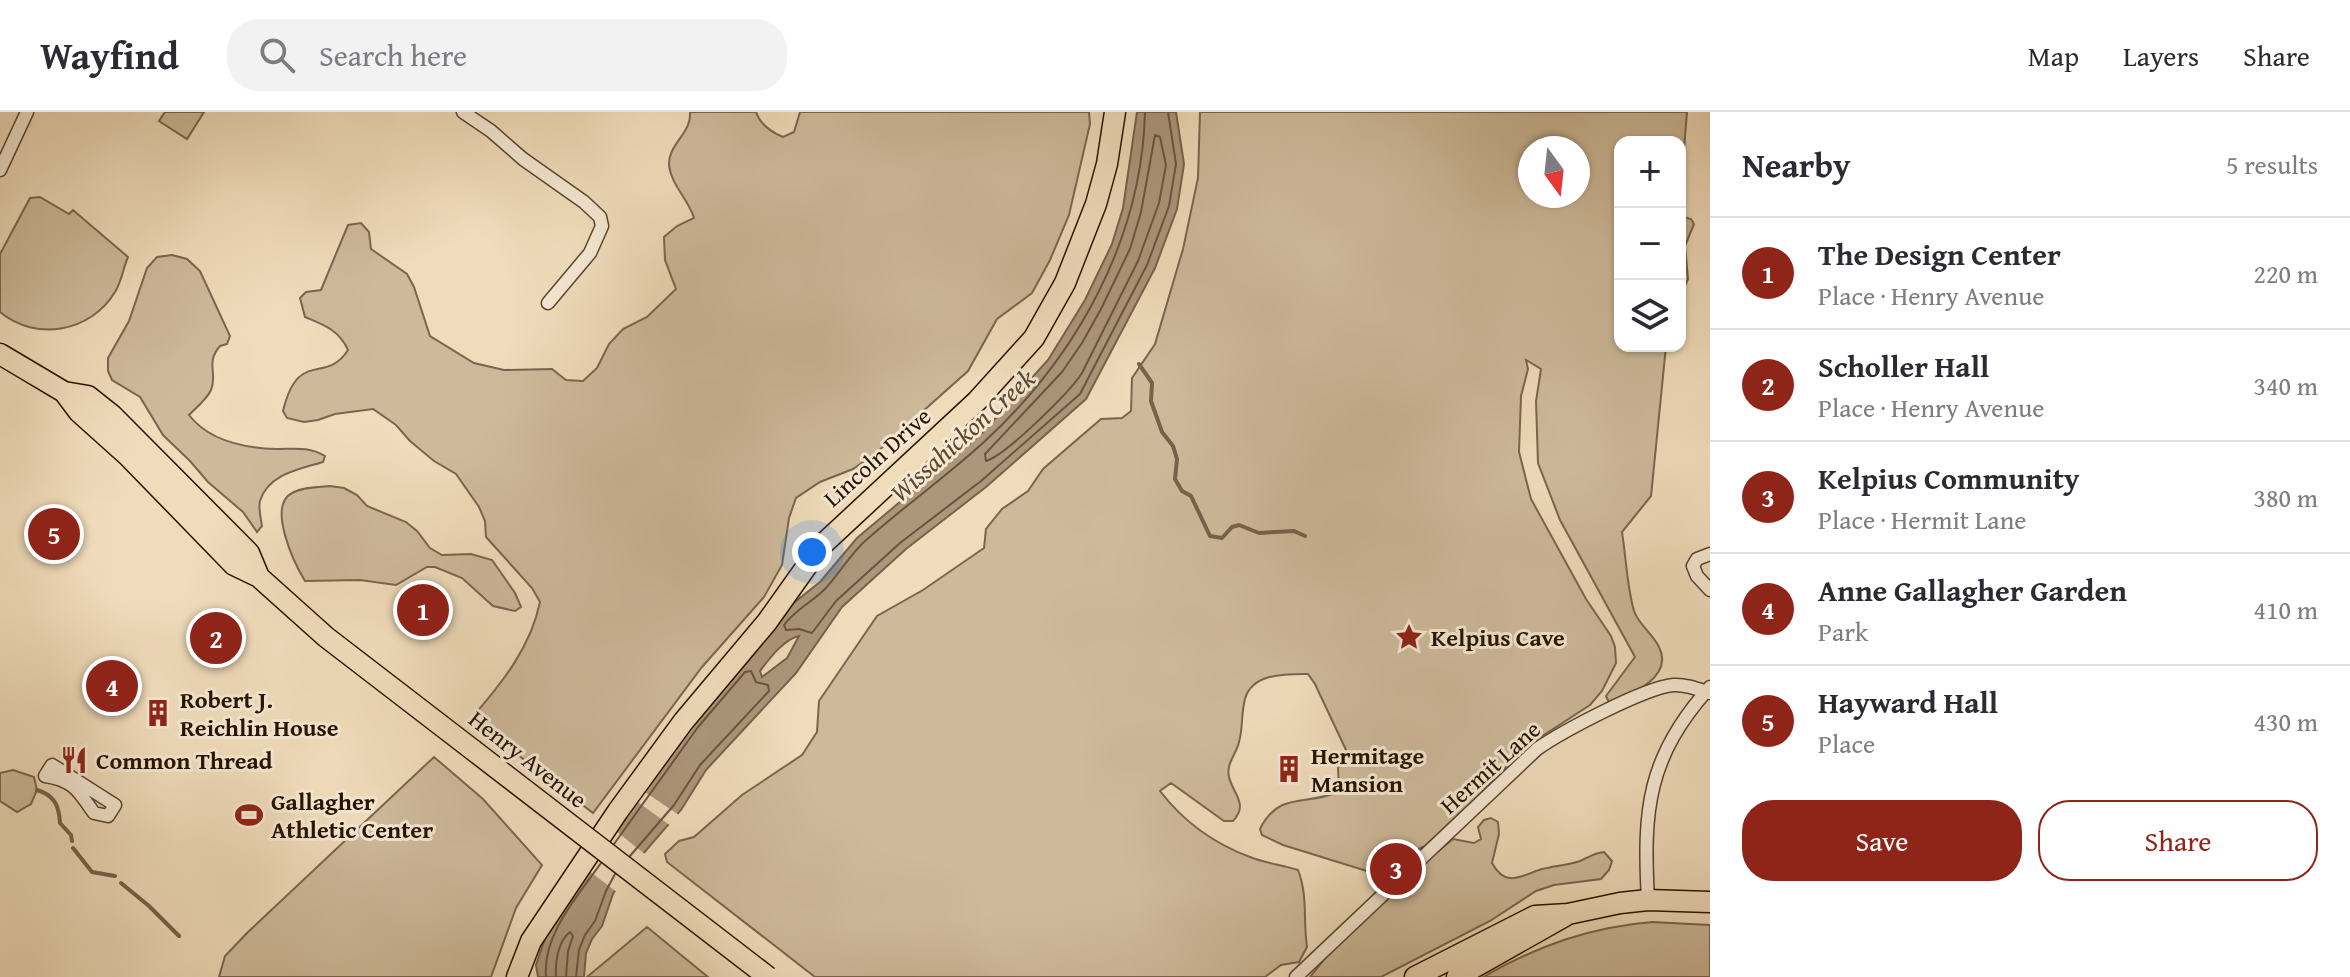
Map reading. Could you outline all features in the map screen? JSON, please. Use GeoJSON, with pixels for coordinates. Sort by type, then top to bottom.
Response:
{"type":"FeatureCollection","features":[{"type":"Feature","properties":{"kind":"main road","name":"Lincoln Drive"},"geometry":{"type":"LineString","coordinates":[[504,977],[516,943],[546,893],[683,706],[767,606],[813,536],[980,379],[1031,318],[1055,272],[1085,193],[1102,112]]}},
{"type":"Feature","properties":{"kind":"main road","name":"Lincoln Drive"},"geometry":{"type":"LineString","coordinates":[[517,977],[531,941],[618,811],[698,703],[767,622],[821,546],[992,385],[1046,320],[1065,283],[1096,204],[1107,164],[1115,112]]}},
{"type":"Feature","properties":{"kind":"main road","name":"Henry Avenue"},"geometry":{"type":"LineString","coordinates":[[0,354],[64,392],[88,396],[129,430],[249,553],[259,577],[326,637],[768,977]]}},
{"type":"Feature","properties":{"kind":"main road"},"geometry":{"type":"LineString","coordinates":[[1415,977],[1535,916],[1568,914],[1648,900],[1710,902]]}},
{"type":"Feature","properties":{"kind":"main road"},"geometry":{"type":"LineString","coordinates":[[1457,977],[1568,914]]}},
{"type":"Feature","properties":{"kind":"street"},"geometry":{"type":"LineString","coordinates":[[0,170],[27,112]]}},
{"type":"Feature","properties":{"kind":"street"},"geometry":{"type":"LineString","coordinates":[[463,112],[600,217],[602,226],[590,253],[548,303]]}},
{"type":"Feature","properties":{"kind":"street"},"geometry":{"type":"LineString","coordinates":[[1710,554],[1697,559],[1693,566],[1697,576],[1710,590]]}},
{"type":"Feature","properties":{"kind":"street","name":"Hermit Lane"},"geometry":{"type":"LineString","coordinates":[[1296,977],[1537,749],[1575,726],[1659,689],[1681,685],[1709,691]]}},
{"type":"Feature","properties":{"kind":"street"},"geometry":{"type":"LineString","coordinates":[[1648,900],[1646,823],[1651,792],[1674,735],[1709,691]]}},
{"type":"Feature","properties":{"kind":"street"},"geometry":{"type":"LineString","coordinates":[[52,765],[111,803],[115,805],[108,816],[98,815],[83,794],[72,785],[45,776],[52,765]]}},
{"type":"Feature","properties":{"kind":"shaded area"},"geometry":{"type":"Polygon","coordinates":[[[165,112],[204,112],[187,139],[159,121],[165,112]]]}},
{"type":"Feature","properties":{"kind":"shaded area"},"geometry":{"type":"Polygon","coordinates":[[[690,112],[756,112],[766,127],[783,137],[794,132],[800,112],[1089,112],[1090,124],[1069,215],[1032,293],[997,319],[968,371],[876,453],[853,469],[820,482],[796,498],[789,518],[782,565],[764,597],[702,667],[593,813],[474,721],[474,715],[523,648],[540,602],[532,588],[486,537],[485,521],[479,507],[456,474],[434,461],[396,425],[373,409],[304,422],[287,418],[283,411],[296,380],[304,373],[340,360],[348,350],[335,333],[305,317],[300,298],[306,292],[321,290],[348,225],[361,223],[369,232],[371,249],[407,274],[430,336],[474,363],[504,370],[552,369],[566,380],[583,381],[597,368],[609,344],[623,329],[647,317],[676,289],[665,260],[664,237],[694,218],[669,165],[672,151],[690,119],[690,112]]]}},
{"type":"Feature","properties":{"kind":"shaded area"},"geometry":{"type":"Polygon","coordinates":[[[1200,112],[1687,112],[1685,136],[1614,136],[1614,352],[1665,352],[1651,496],[1622,532],[1634,611],[1659,647],[1661,667],[1656,676],[1639,690],[1609,702],[1606,696],[1635,657],[1560,520],[1538,463],[1536,401],[1541,369],[1526,360],[1528,369],[1521,396],[1519,452],[1531,499],[1586,599],[1611,636],[1616,663],[1602,691],[1590,705],[1524,748],[1475,800],[1425,846],[1407,854],[1385,870],[1373,873],[1283,845],[1262,835],[1260,829],[1277,808],[1339,791],[1338,768],[1346,750],[1308,674],[1271,677],[1255,684],[1245,699],[1238,747],[1229,767],[1229,777],[1240,804],[1233,821],[1224,821],[1171,783],[1160,791],[1189,822],[1224,845],[1256,859],[1298,870],[1304,898],[1307,947],[1299,962],[1281,965],[1265,977],[815,977],[667,862],[665,854],[679,841],[694,837],[742,795],[802,755],[817,732],[819,701],[877,616],[923,590],[984,548],[986,529],[1002,509],[1028,491],[1043,469],[1101,419],[1122,418],[1131,411],[1132,378],[1155,344],[1183,249],[1198,178],[1200,112]]]}},
{"type":"Feature","properties":{"kind":"shaded area"},"geometry":{"type":"Polygon","coordinates":[[[40,197],[69,214],[73,210],[128,257],[117,288],[105,306],[78,324],[62,328],[30,327],[0,312],[0,254],[30,198],[40,197]]]}},
{"type":"Feature","properties":{"kind":"shaded area"},"geometry":{"type":"Polygon","coordinates":[[[1686,218],[1694,224],[1686,244],[1686,218]]]}},
{"type":"Feature","properties":{"kind":"shaded area"},"geometry":{"type":"Polygon","coordinates":[[[172,255],[187,259],[200,271],[230,336],[227,344],[220,346],[213,358],[211,390],[189,415],[217,437],[240,445],[307,449],[325,456],[323,462],[295,470],[270,484],[260,501],[262,526],[257,532],[243,512],[208,482],[163,435],[140,397],[112,380],[108,371],[108,358],[129,321],[147,268],[157,257],[172,255]]]}},
{"type":"Feature","properties":{"kind":"shaded area"},"geometry":{"type":"Polygon","coordinates":[[[330,486],[344,488],[357,495],[367,506],[406,522],[430,548],[442,555],[471,554],[492,560],[521,607],[515,611],[493,606],[462,578],[435,567],[427,567],[396,585],[360,580],[305,581],[285,535],[282,510],[285,500],[292,493],[330,486]]]}},
{"type":"Feature","properties":{"kind":"shaded area"},"geometry":{"type":"Polygon","coordinates":[[[108,664],[131,675],[115,709],[93,698],[108,664]]]}},
{"type":"Feature","properties":{"kind":"shaded area"},"geometry":{"type":"Polygon","coordinates":[[[434,757],[483,799],[542,865],[516,908],[491,977],[219,977],[225,956],[247,933],[434,757]]]}},
{"type":"Feature","properties":{"kind":"shaded area"},"geometry":{"type":"Polygon","coordinates":[[[13,770],[34,777],[37,790],[31,804],[17,812],[0,801],[0,773],[13,770]]]}},
{"type":"Feature","properties":{"kind":"shaded area"},"geometry":{"type":"Polygon","coordinates":[[[1491,818],[1498,822],[1499,834],[1492,863],[1503,876],[1521,877],[1604,852],[1612,861],[1609,870],[1601,879],[1554,885],[1536,891],[1490,921],[1381,977],[1310,977],[1342,939],[1396,887],[1453,839],[1474,843],[1481,839],[1478,827],[1491,818]]]}},
{"type":"Feature","properties":{"kind":"shaded area"},"geometry":{"type":"Polygon","coordinates":[[[1652,922],[1710,925],[1710,977],[1483,977],[1523,956],[1564,940],[1607,928],[1652,922]]]}},
{"type":"Feature","properties":{"kind":"shaded area"},"geometry":{"type":"Polygon","coordinates":[[[647,927],[708,977],[587,977],[647,927]]]}},
{"type":"Feature","properties":{"kind":"water"},"geometry":{"type":"Polygon","coordinates":[[[1137,112],[1176,112],[1184,164],[1177,209],[1155,268],[1086,399],[986,487],[906,549],[842,607],[796,673],[706,770],[681,810],[623,877],[613,894],[602,926],[586,953],[584,977],[538,977],[536,965],[549,927],[692,722],[786,609],[820,582],[857,538],[982,433],[1048,360],[1085,300],[1112,244],[1123,208],[1137,112]],[[799,636],[782,645],[772,655],[760,671],[762,677],[787,658],[799,636]]]}},
{"type":"Feature","properties":{"kind":"pier"},"geometry":{"type":"Polygon","coordinates":[[[642,790],[679,815],[671,826],[635,800],[642,790]]]}},
{"type":"Feature","properties":{"kind":"pier"},"geometry":{"type":"Polygon","coordinates":[[[611,827],[646,855],[618,893],[584,867],[611,827]]]}},
{"type":"Feature","properties":{"kind":"waterway"},"geometry":{"type":"LineString","coordinates":[[1139,364],[1152,383],[1151,401],[1162,432],[1173,446],[1177,459],[1175,479],[1182,491],[1191,496],[1210,536],[1222,538],[1232,527],[1239,525],[1259,533],[1294,531],[1305,536]]}},
{"type":"Feature","properties":{"kind":"waterway"},"geometry":{"type":"LineString","coordinates":[[37,790],[54,802],[60,823],[71,835],[72,841]]}},
{"type":"Feature","properties":{"kind":"waterway"},"geometry":{"type":"LineString","coordinates":[[73,848],[92,872],[115,876]]}},
{"type":"Feature","properties":{"kind":"waterway"},"geometry":{"type":"LineString","coordinates":[[121,883],[179,936]]}},
{"type":"Feature","properties":{"kind":"place","name":"Hayward Hall"},"geometry":{"type":"Point","coordinates":[54,534]}},
{"type":"Feature","properties":{"kind":"place","name":"The Design Center"},"geometry":{"type":"Point","coordinates":[423,610]}},
{"type":"Feature","properties":{"kind":"place","name":"Kelpius Cave"},"geometry":{"type":"Point","coordinates":[1409,637]}},
{"type":"Feature","properties":{"kind":"place","name":"Scholler Hall"},"geometry":{"type":"Point","coordinates":[216,638]}},
{"type":"Feature","properties":{"kind":"place","name":"Anne Gallagher Garden"},"geometry":{"type":"Point","coordinates":[112,686]}},
{"type":"Feature","properties":{"kind":"place","name":"Robert J. Reichlin House"},"geometry":{"type":"Point","coordinates":[158,713]}},
{"type":"Feature","properties":{"kind":"place","name":"Common Thread"},"geometry":{"type":"Point","coordinates":[74,760]}},
{"type":"Feature","properties":{"kind":"place","name":"Hermitage Mansion"},"geometry":{"type":"Point","coordinates":[1289,769]}},
{"type":"Feature","properties":{"kind":"place","name":"Gallagher Athletic Center"},"geometry":{"type":"Point","coordinates":[249,815]}},
{"type":"Feature","properties":{"kind":"place","name":"Kelpius Community"},"geometry":{"type":"Point","coordinates":[1396,869]}},
{"type":"Feature","properties":{"kind":"water label","name":"Wissahickon Creek"},"geometry":{"type":"Point","coordinates":[962,435]}}]}
